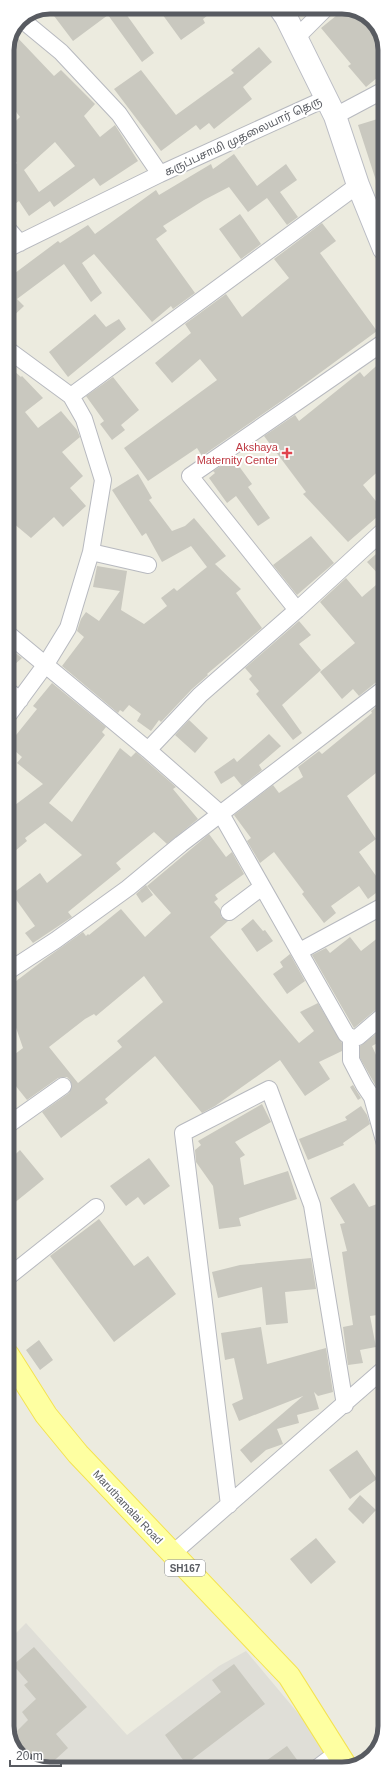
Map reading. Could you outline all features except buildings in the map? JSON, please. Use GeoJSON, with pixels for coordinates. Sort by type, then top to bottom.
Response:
{"type":"FeatureCollection","features":[{"type":"Feature","properties":{"kind":"main road"},"geometry":{"type":"LineString","coordinates":[[283,14],[331,107],[358,185],[378,234]]}},
{"type":"Feature","properties":{"kind":"main road","name":"Maruthamalai Road"},"geometry":{"type":"LineString","coordinates":[[14,1367],[46,1415],[78,1454],[289,1676],[342,1761]]}},
{"type":"Feature","properties":{"kind":"street"},"geometry":{"type":"LineString","coordinates":[[296,38],[321,14]]}},
{"type":"Feature","properties":{"kind":"street","name":"கருப்பசாமி முதலையார் தெரு"},"geometry":{"type":"LineString","coordinates":[[26,24],[61,52],[119,114],[160,174]]}},
{"type":"Feature","properties":{"kind":"street","name":"கருப்பசாமி முதலையார் தெரு"},"geometry":{"type":"LineString","coordinates":[[14,246],[160,174],[331,107],[378,92]]}},
{"type":"Feature","properties":{"kind":"street"},"geometry":{"type":"LineString","coordinates":[[71,396],[358,185]]}},
{"type":"Feature","properties":{"kind":"street"},"geometry":{"type":"LineString","coordinates":[[297,610],[190,476],[378,346]]}},
{"type":"Feature","properties":{"kind":"street"},"geometry":{"type":"LineString","coordinates":[[14,353],[71,396],[84,419],[103,480],[91,552],[68,628],[46,664],[14,708]]}},
{"type":"Feature","properties":{"kind":"street"},"geometry":{"type":"LineString","coordinates":[[148,750],[200,695],[297,610],[378,536]]}},
{"type":"Feature","properties":{"kind":"street"},"geometry":{"type":"LineString","coordinates":[[91,552],[148,565]]}},
{"type":"Feature","properties":{"kind":"street"},"geometry":{"type":"LineString","coordinates":[[14,639],[148,750],[221,814],[346,1034],[351,1038],[358,1037],[378,1020]]}},
{"type":"Feature","properties":{"kind":"street"},"geometry":{"type":"LineString","coordinates":[[14,967],[56,940],[128,888],[181,844],[378,693]]}},
{"type":"Feature","properties":{"kind":"street"},"geometry":{"type":"LineString","coordinates":[[14,695],[20,700]]}},
{"type":"Feature","properties":{"kind":"street"},"geometry":{"type":"LineString","coordinates":[[229,912],[262,887]]}},
{"type":"Feature","properties":{"kind":"street"},"geometry":{"type":"LineString","coordinates":[[300,951],[378,909]]}},
{"type":"Feature","properties":{"kind":"street"},"geometry":{"type":"LineString","coordinates":[[351,1038],[351,1060],[372,1097],[378,1119]]}},
{"type":"Feature","properties":{"kind":"street"},"geometry":{"type":"LineString","coordinates":[[14,1121],[63,1086]]}},
{"type":"Feature","properties":{"kind":"street"},"geometry":{"type":"LineString","coordinates":[[229,1505],[183,1133],[269,1089],[312,1205],[345,1405]]}},
{"type":"Feature","properties":{"kind":"street"},"geometry":{"type":"LineString","coordinates":[[14,1271],[96,1207]]}},
{"type":"Feature","properties":{"kind":"street"},"geometry":{"type":"LineString","coordinates":[[172,1554],[345,1405],[378,1374]]}},
{"type":"Feature","properties":{"kind":"shaded area"},"geometry":{"type":"Polygon","coordinates":[[[26,1623],[127,1735],[219,1666],[246,1651],[328,1749],[310,1762],[48,1762],[36,1759],[26,1753],[19,1744],[15,1733],[14,1635],[26,1623]]]}},
{"type":"Feature","properties":{"kind":"place","name":"Akshaya Maternity Center"},"geometry":{"type":"Point","coordinates":[287,453]}}]}
